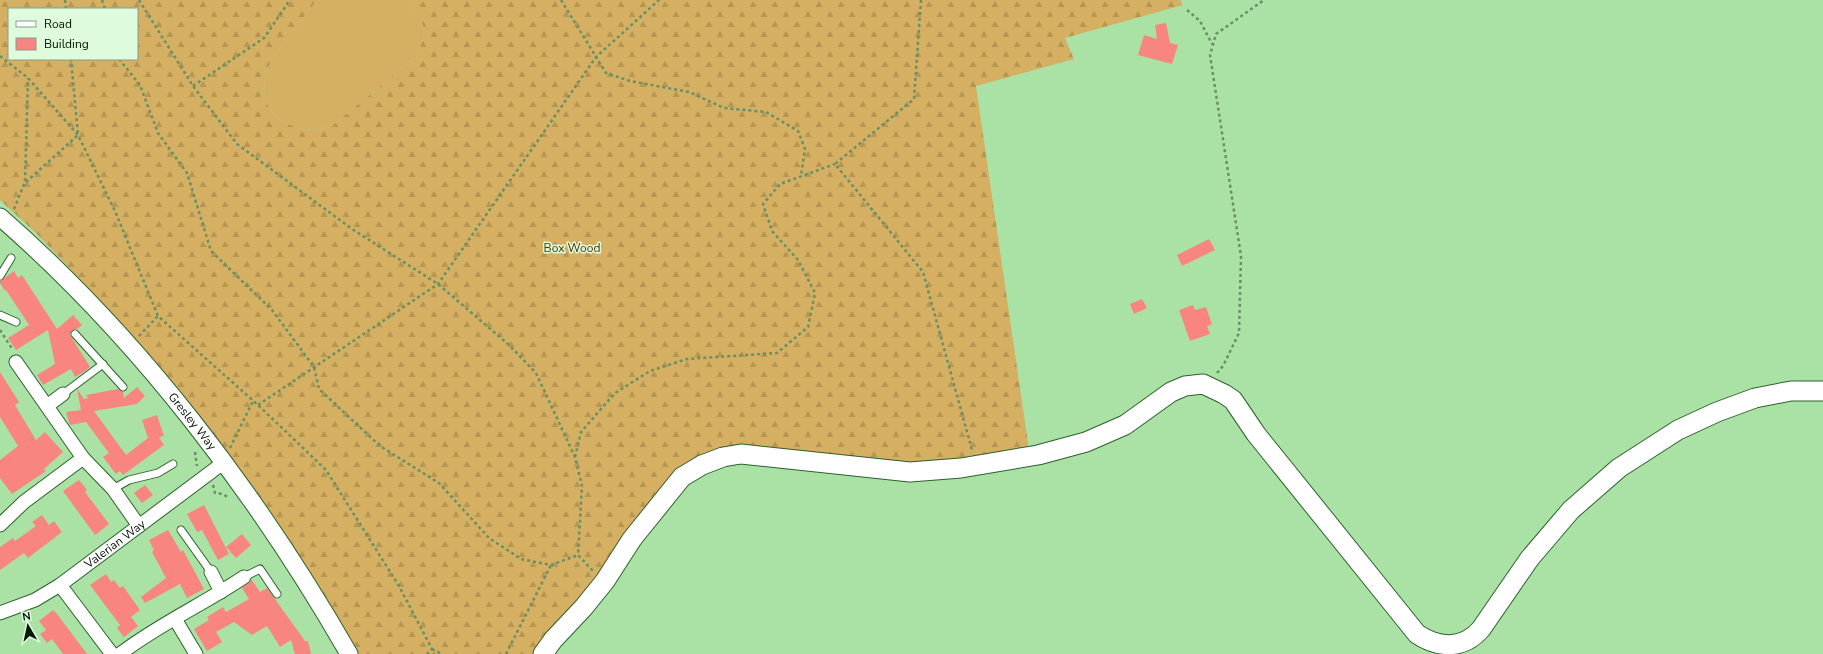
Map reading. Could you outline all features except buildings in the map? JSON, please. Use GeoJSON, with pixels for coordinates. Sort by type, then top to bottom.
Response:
{"type":"FeatureCollection","features":[{"type":"Feature","properties":{"kind":"main road"},"geometry":{"type":"LineString","coordinates":[[543,654],[552,640],[584,607],[605,581],[632,539],[682,477],[702,465],[723,457],[741,454],[910,472],[977,465],[1038,455],[1086,442],[1125,425],[1171,392],[1185,386],[1203,384],[1233,400],[1256,434],[1417,634],[1428,642],[1448,645],[1461,643],[1473,638],[1535,552],[1571,510],[1619,468],[1678,430],[1717,412],[1755,398],[1792,391],[1823,391]]}},
{"type":"Feature","properties":{"kind":"street","name":"Gresley Way"},"geometry":{"type":"LineString","coordinates":[[4,221],[29,242],[84,297],[180,406],[286,551],[317,598],[349,654]]}},
{"type":"Feature","properties":{"kind":"street"},"geometry":{"type":"LineString","coordinates":[[16,362],[83,458],[113,489],[139,526]]}},
{"type":"Feature","properties":{"kind":"street"},"geometry":{"type":"LineString","coordinates":[[47,406],[63,394]]}},
{"type":"Feature","properties":{"kind":"street"},"geometry":{"type":"LineString","coordinates":[[0,525],[24,502],[83,458]]}},
{"type":"Feature","properties":{"kind":"street","name":"Valerian Way"},"geometry":{"type":"LineString","coordinates":[[0,613],[35,600],[60,584],[223,463]]}},
{"type":"Feature","properties":{"kind":"street"},"geometry":{"type":"LineString","coordinates":[[211,572],[221,592]]}},
{"type":"Feature","properties":{"kind":"street"},"geometry":{"type":"LineString","coordinates":[[120,654],[152,631],[221,592],[244,576]]}},
{"type":"Feature","properties":{"kind":"street"},"geometry":{"type":"LineString","coordinates":[[60,584],[112,654]]}},
{"type":"Feature","properties":{"kind":"street"},"geometry":{"type":"LineString","coordinates":[[175,618],[196,654]]}},
{"type":"Feature","properties":{"kind":"lane"},"geometry":{"type":"LineString","coordinates":[[0,276],[11,258]]}},
{"type":"Feature","properties":{"kind":"lane"},"geometry":{"type":"LineString","coordinates":[[0,315],[16,322]]}},
{"type":"Feature","properties":{"kind":"lane"},"geometry":{"type":"LineString","coordinates":[[75,334],[123,387]]}},
{"type":"Feature","properties":{"kind":"lane"},"geometry":{"type":"LineString","coordinates":[[63,394],[103,364]]}},
{"type":"Feature","properties":{"kind":"lane"},"geometry":{"type":"LineString","coordinates":[[113,489],[129,480],[158,473],[173,464]]}},
{"type":"Feature","properties":{"kind":"lane"},"geometry":{"type":"LineString","coordinates":[[181,530],[211,572]]}},
{"type":"Feature","properties":{"kind":"lane"},"geometry":{"type":"LineString","coordinates":[[244,576],[260,569],[277,594]]}},
{"type":"Feature","properties":{"kind":"path"},"geometry":{"type":"LineString","coordinates":[[139,0],[193,86],[237,144],[352,230],[438,284],[509,345],[536,373],[575,457],[582,486],[578,555],[590,569],[605,581]]}},
{"type":"Feature","properties":{"kind":"path"},"geometry":{"type":"LineString","coordinates":[[193,86],[264,38],[290,0]]}},
{"type":"Feature","properties":{"kind":"path"},"geometry":{"type":"LineString","coordinates":[[561,0],[606,74],[630,81],[689,92],[724,108],[766,112],[798,131],[805,149],[801,176]]}},
{"type":"Feature","properties":{"kind":"path"},"geometry":{"type":"LineString","coordinates":[[258,405],[438,284],[596,57],[659,0]]}},
{"type":"Feature","properties":{"kind":"path"},"geometry":{"type":"LineString","coordinates":[[575,457],[581,432],[610,398],[615,393],[650,371],[687,359],[778,353],[808,327],[815,294],[798,260],[772,231],[763,204],[780,184],[835,164],[914,99],[921,0]]}},
{"type":"Feature","properties":{"kind":"path"},"geometry":{"type":"LineString","coordinates":[[1206,386],[1223,366],[1239,333],[1241,256],[1210,55],[1216,34],[1264,0]]}},
{"type":"Feature","properties":{"kind":"path"},"geometry":{"type":"LineString","coordinates":[[1187,10],[1200,22],[1212,45]]}},
{"type":"Feature","properties":{"kind":"path"},"geometry":{"type":"LineString","coordinates":[[0,56],[28,78],[78,135],[115,211],[158,316],[258,405],[326,470],[399,586],[432,649],[442,654]]}},
{"type":"Feature","properties":{"kind":"path"},"geometry":{"type":"LineString","coordinates":[[71,60],[78,135]]}},
{"type":"Feature","properties":{"kind":"path"},"geometry":{"type":"LineString","coordinates":[[120,60],[140,85],[158,133],[187,173],[211,251],[272,310],[314,367],[319,389],[380,446],[439,483],[489,538],[521,559],[551,564],[578,555]]}},
{"type":"Feature","properties":{"kind":"path"},"geometry":{"type":"LineString","coordinates":[[25,182],[28,78]]}},
{"type":"Feature","properties":{"kind":"path"},"geometry":{"type":"LineString","coordinates":[[4,221],[25,182],[78,135]]}},
{"type":"Feature","properties":{"kind":"path"},"geometry":{"type":"LineString","coordinates":[[835,164],[923,272],[977,465]]}},
{"type":"Feature","properties":{"kind":"path"},"geometry":{"type":"LineString","coordinates":[[129,347],[158,316]]}},
{"type":"Feature","properties":{"kind":"path"},"geometry":{"type":"LineString","coordinates":[[0,330],[13,350],[16,362]]}},
{"type":"Feature","properties":{"kind":"path"},"geometry":{"type":"LineString","coordinates":[[223,463],[253,401]]}},
{"type":"Feature","properties":{"kind":"path"},"geometry":{"type":"LineString","coordinates":[[194,448],[196,465],[215,488],[215,493],[228,497],[233,502]]}},
{"type":"Feature","properties":{"kind":"path"},"geometry":{"type":"LineString","coordinates":[[506,654],[551,564]]}},
{"type":"Feature","properties":{"kind":"path"},"geometry":{"type":"LineString","coordinates":[[427,654],[432,649]]}},
{"type":"Feature","properties":{"kind":"green space","name":"Box Wood"},"geometry":{"type":"Polygon","coordinates":[[[0,0],[317,0],[272,59],[268,67],[265,85],[267,102],[275,116],[290,125],[307,130],[319,129],[333,125],[413,59],[422,41],[424,28],[422,22],[406,0],[1180,0],[1183,5],[1065,38],[1074,59],[976,86],[1029,450],[996,457],[921,463],[818,455],[715,452],[603,577],[543,638],[533,654],[358,654],[132,338],[89,289],[36,233],[0,200],[0,0]]]}},
{"type":"Feature","properties":{"kind":"green space"},"geometry":{"type":"Polygon","coordinates":[[[317,0],[406,0],[422,22],[424,34],[419,49],[413,59],[333,125],[319,129],[307,130],[290,125],[275,116],[267,102],[265,85],[268,67],[272,59],[317,0]]]}}]}
